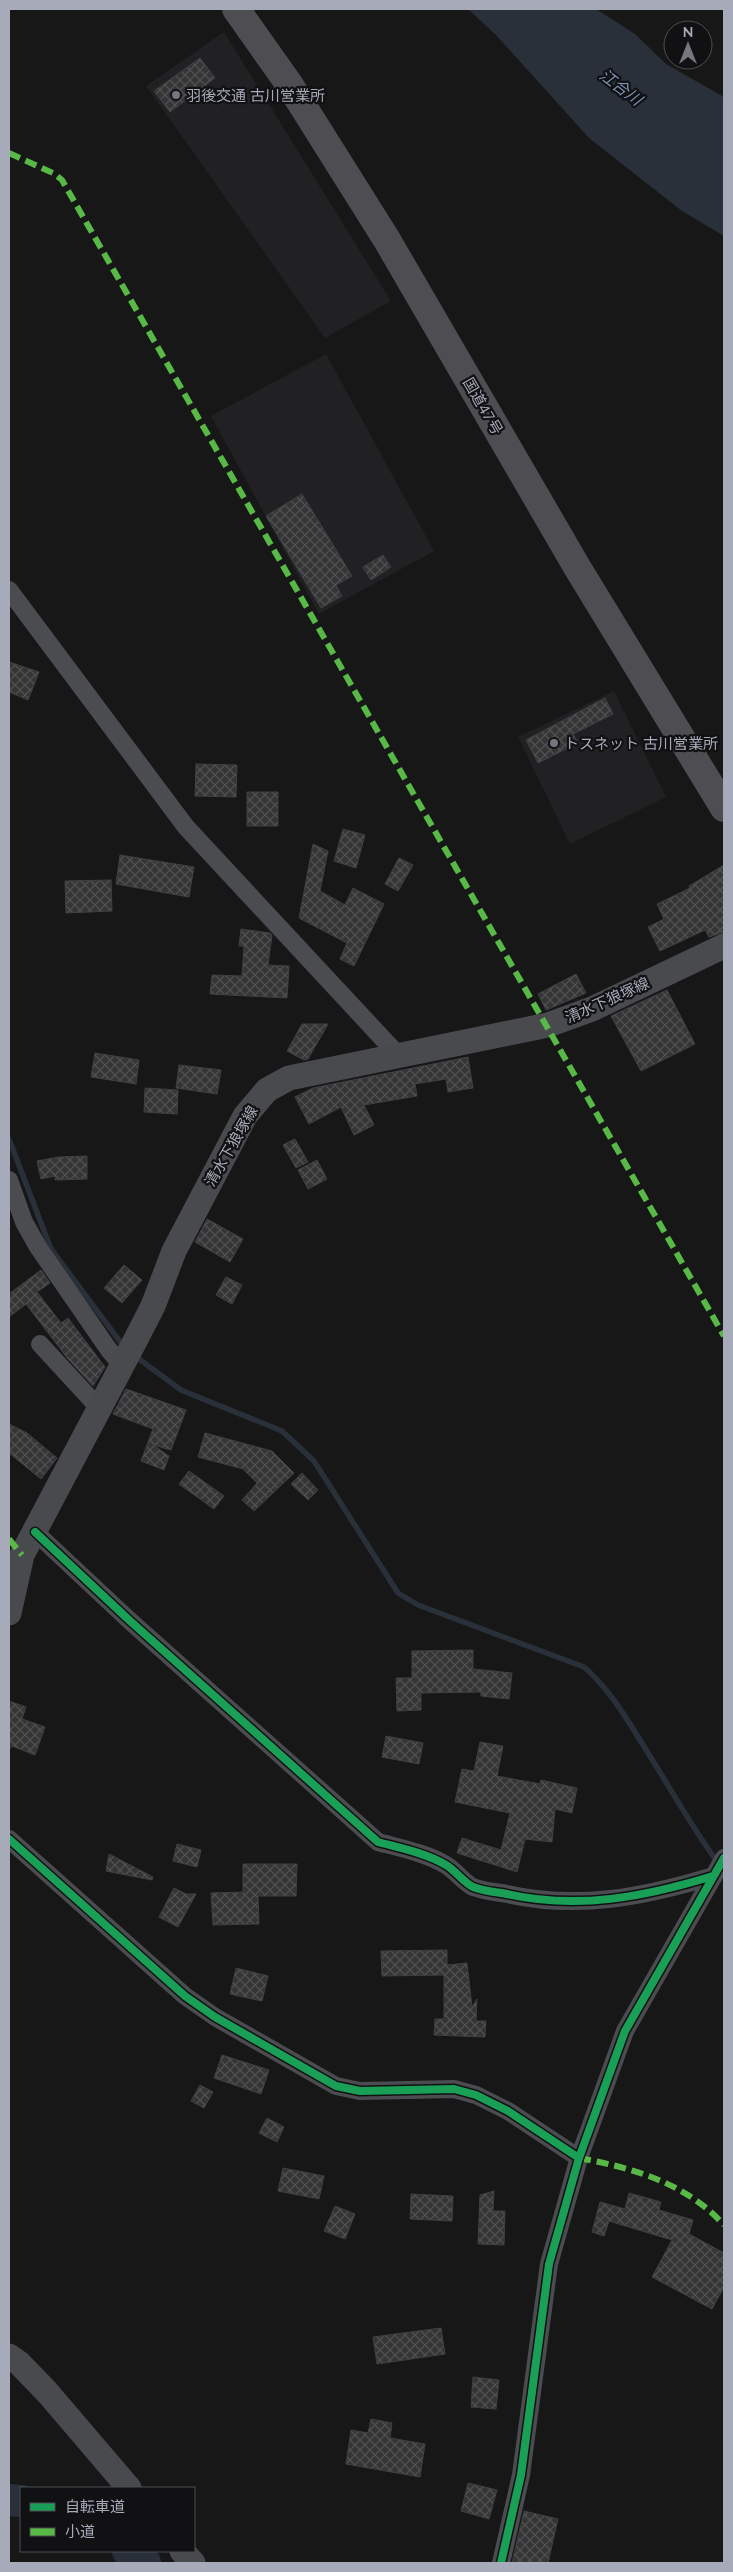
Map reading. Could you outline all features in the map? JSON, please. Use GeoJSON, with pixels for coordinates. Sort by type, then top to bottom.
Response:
{"type":"FeatureCollection","features":[{"type":"Feature","properties":{"kind":"highway","name":"国道47号"},"geometry":{"type":"LineString","coordinates":[[236,9],[289,84],[387,240],[576,567],[724,808]]}},
{"type":"Feature","properties":{"kind":"main road","name":"清水下狼塚線"},"geometry":{"type":"LineString","coordinates":[[9,1613],[22,1555],[153,1306],[174,1251],[245,1116],[267,1090],[289,1078],[548,1025],[592,1009],[724,946]]}},
{"type":"Feature","properties":{"kind":"main road"},"geometry":{"type":"LineString","coordinates":[[9,2356],[19,2363],[47,2392],[128,2487]]}},
{"type":"Feature","properties":{"kind":"main road"},"geometry":{"type":"LineString","coordinates":[[183,2552],[193,2563]]}},
{"type":"Feature","properties":{"kind":"street"},"geometry":{"type":"LineString","coordinates":[[9,590],[186,827],[398,1055]]}},
{"type":"Feature","properties":{"kind":"street"},"geometry":{"type":"LineString","coordinates":[[9,1180],[16,1221]]}},
{"type":"Feature","properties":{"kind":"street"},"geometry":{"type":"LineString","coordinates":[[9,1206],[16,1221],[43,1255],[109,1350],[128,1355]]}},
{"type":"Feature","properties":{"kind":"street"},"geometry":{"type":"LineString","coordinates":[[40,1344],[99,1408]]}},
{"type":"Feature","properties":{"kind":"street"},"geometry":{"type":"LineString","coordinates":[[35,1532],[136,1626],[378,1842],[416,1852],[446,1866],[472,1886],[516,1896],[566,1903],[614,1900],[668,1890],[719,1866]]}},
{"type":"Feature","properties":{"kind":"street"},"geometry":{"type":"LineString","coordinates":[[9,1839],[185,1996],[216,2017],[336,2086],[360,2091],[454,2089],[476,2094],[508,2112],[579,2158]]}},
{"type":"Feature","properties":{"kind":"street"},"geometry":{"type":"LineString","coordinates":[[501,2563],[521,2475],[549,2264],[579,2158],[624,2031],[719,1866]]}},
{"type":"Feature","properties":{"kind":"shaded area"},"geometry":{"type":"Polygon","coordinates":[[[224,32],[391,301],[325,338],[146,86],[224,32]]]}},
{"type":"Feature","properties":{"kind":"shaded area"},"geometry":{"type":"Polygon","coordinates":[[[326,354],[434,551],[319,614],[211,416],[326,354]]]}},
{"type":"Feature","properties":{"kind":"shaded area"},"geometry":{"type":"Polygon","coordinates":[[[614,691],[666,797],[570,844],[518,737],[614,691]]]}},
{"type":"Feature","properties":{"kind":"water","name":"江合川"},"geometry":{"type":"Polygon","coordinates":[[[468,9],[596,9],[635,34],[663,61],[663,70],[677,70],[724,97],[724,236],[682,211],[589,138],[496,35],[468,9]]]}},
{"type":"Feature","properties":{"kind":"building"},"geometry":{"type":"Polygon","coordinates":[[[200,58],[215,78],[170,112],[154,91],[200,58]]]}},
{"type":"Feature","properties":{"kind":"building"},"geometry":{"type":"Polygon","coordinates":[[[302,494],[352,576],[336,585],[342,596],[321,608],[266,516],[302,494]]]}},
{"type":"Feature","properties":{"kind":"building"},"geometry":{"type":"Polygon","coordinates":[[[383,555],[391,567],[371,580],[363,567],[383,555]]]}},
{"type":"Feature","properties":{"kind":"building"},"geometry":{"type":"Polygon","coordinates":[[[9,662],[39,672],[28,700],[9,692],[9,662]]]}},
{"type":"Feature","properties":{"kind":"building"},"geometry":{"type":"Polygon","coordinates":[[[605,698],[613,714],[573,734],[578,743],[538,763],[526,740],[605,698]]]}},
{"type":"Feature","properties":{"kind":"building"},"geometry":{"type":"Polygon","coordinates":[[[196,764],[237,765],[236,797],[195,796],[196,764]]]}},
{"type":"Feature","properties":{"kind":"building"},"geometry":{"type":"Polygon","coordinates":[[[247,792],[278,792],[278,826],[247,826],[247,792]]]}},
{"type":"Feature","properties":{"kind":"building"},"geometry":{"type":"Polygon","coordinates":[[[343,829],[365,835],[356,868],[334,861],[343,829]]]}},
{"type":"Feature","properties":{"kind":"building"},"geometry":{"type":"Polygon","coordinates":[[[313,844],[328,851],[320,891],[345,905],[353,888],[384,904],[354,966],[340,959],[347,943],[299,918],[313,844]]]}},
{"type":"Feature","properties":{"kind":"building"},"geometry":{"type":"Polygon","coordinates":[[[120,855],[194,867],[189,897],[116,884],[120,855]]]}},
{"type":"Feature","properties":{"kind":"building"},"geometry":{"type":"Polygon","coordinates":[[[399,858],[413,865],[398,891],[385,884],[399,858]]]}},
{"type":"Feature","properties":{"kind":"building"},"geometry":{"type":"Polygon","coordinates":[[[724,865],[724,932],[709,937],[705,930],[660,951],[648,927],[664,919],[657,904],[690,888],[689,886],[724,865]]]}},
{"type":"Feature","properties":{"kind":"building"},"geometry":{"type":"Polygon","coordinates":[[[111,880],[112,911],[66,913],[65,881],[111,880]]]}},
{"type":"Feature","properties":{"kind":"building"},"geometry":{"type":"Polygon","coordinates":[[[241,929],[270,933],[272,935],[268,965],[289,966],[287,998],[210,994],[212,975],[242,976],[244,946],[239,946],[241,929]]]}},
{"type":"Feature","properties":{"kind":"building"},"geometry":{"type":"Polygon","coordinates":[[[576,974],[586,993],[546,1010],[538,994],[576,974]]]}},
{"type":"Feature","properties":{"kind":"building"},"geometry":{"type":"Polygon","coordinates":[[[667,990],[695,1044],[641,1071],[611,1016],[667,990]]]}},
{"type":"Feature","properties":{"kind":"building"},"geometry":{"type":"Polygon","coordinates":[[[302,1024],[328,1024],[308,1059],[304,1060],[287,1051],[302,1024]]]}},
{"type":"Feature","properties":{"kind":"building"},"geometry":{"type":"Polygon","coordinates":[[[95,1053],[139,1060],[136,1084],[91,1077],[95,1053]]]}},
{"type":"Feature","properties":{"kind":"building"},"geometry":{"type":"Polygon","coordinates":[[[468,1057],[473,1088],[448,1092],[446,1079],[415,1084],[417,1096],[364,1105],[374,1125],[354,1135],[341,1107],[309,1124],[295,1097],[313,1088],[468,1057]]]}},
{"type":"Feature","properties":{"kind":"building"},"geometry":{"type":"Polygon","coordinates":[[[179,1065],[221,1070],[217,1094],[176,1088],[179,1065]]]}},
{"type":"Feature","properties":{"kind":"building"},"geometry":{"type":"Polygon","coordinates":[[[145,1088],[178,1090],[177,1114],[144,1112],[145,1088]]]}},
{"type":"Feature","properties":{"kind":"building"},"geometry":{"type":"Polygon","coordinates":[[[295,1139],[308,1162],[296,1168],[283,1145],[295,1139]]]}},
{"type":"Feature","properties":{"kind":"building"},"geometry":{"type":"Polygon","coordinates":[[[87,1156],[87,1179],[55,1180],[55,1176],[41,1179],[37,1161],[59,1157],[87,1156]]]}},
{"type":"Feature","properties":{"kind":"building"},"geometry":{"type":"Polygon","coordinates":[[[317,1160],[327,1179],[308,1189],[298,1170],[317,1160]]]}},
{"type":"Feature","properties":{"kind":"building"},"geometry":{"type":"Polygon","coordinates":[[[207,1219],[243,1239],[230,1262],[195,1242],[207,1219]]]}},
{"type":"Feature","properties":{"kind":"building"},"geometry":{"type":"Polygon","coordinates":[[[124,1265],[142,1280],[122,1303],[104,1288],[124,1265]]]}},
{"type":"Feature","properties":{"kind":"building"},"geometry":{"type":"Polygon","coordinates":[[[41,1270],[50,1283],[37,1292],[61,1323],[68,1318],[105,1367],[93,1386],[68,1359],[26,1304],[9,1317],[9,1294],[41,1270]]]}},
{"type":"Feature","properties":{"kind":"building"},"geometry":{"type":"Polygon","coordinates":[[[226,1277],[242,1285],[232,1304],[216,1295],[226,1277]]]}},
{"type":"Feature","properties":{"kind":"building"},"geometry":{"type":"Polygon","coordinates":[[[126,1389],[186,1410],[171,1450],[153,1445],[169,1456],[164,1470],[141,1461],[153,1429],[113,1414],[126,1389]]]}},
{"type":"Feature","properties":{"kind":"building"},"geometry":{"type":"Polygon","coordinates":[[[9,1424],[27,1433],[57,1458],[41,1479],[9,1453],[9,1424]]]}},
{"type":"Feature","properties":{"kind":"building"},"geometry":{"type":"Polygon","coordinates":[[[205,1433],[272,1451],[294,1473],[254,1511],[242,1500],[257,1483],[243,1469],[198,1457],[205,1433]]]}},
{"type":"Feature","properties":{"kind":"building"},"geometry":{"type":"Polygon","coordinates":[[[189,1471],[224,1496],[214,1509],[179,1484],[189,1471]]]}},
{"type":"Feature","properties":{"kind":"building"},"geometry":{"type":"Polygon","coordinates":[[[302,1473],[318,1490],[308,1500],[291,1484],[302,1473]]]}},
{"type":"Feature","properties":{"kind":"building"},"geometry":{"type":"Polygon","coordinates":[[[473,1650],[473,1669],[512,1673],[509,1699],[481,1696],[481,1692],[421,1693],[421,1710],[397,1711],[396,1678],[412,1678],[412,1651],[473,1650]]]}},
{"type":"Feature","properties":{"kind":"building"},"geometry":{"type":"Polygon","coordinates":[[[9,1701],[26,1707],[22,1719],[45,1727],[35,1755],[12,1746],[9,1750],[9,1701]]]}},
{"type":"Feature","properties":{"kind":"building"},"geometry":{"type":"Polygon","coordinates":[[[386,1736],[423,1743],[419,1764],[382,1757],[386,1736]]]}},
{"type":"Feature","properties":{"kind":"building"},"geometry":{"type":"Polygon","coordinates":[[[480,1742],[503,1746],[497,1776],[540,1784],[541,1780],[577,1788],[572,1813],[555,1809],[552,1842],[525,1839],[517,1872],[457,1853],[462,1838],[501,1850],[510,1813],[455,1802],[462,1769],[474,1771],[480,1742]]]}},
{"type":"Feature","properties":{"kind":"building"},"geometry":{"type":"Polygon","coordinates":[[[177,1844],[201,1850],[197,1867],[173,1861],[177,1844]]]}},
{"type":"Feature","properties":{"kind":"building"},"geometry":{"type":"Polygon","coordinates":[[[109,1854],[153,1877],[152,1880],[106,1871],[109,1854]]]}},
{"type":"Feature","properties":{"kind":"building"},"geometry":{"type":"Polygon","coordinates":[[[243,1864],[297,1864],[296,1896],[258,1896],[259,1924],[213,1925],[211,1893],[243,1892],[243,1864]]]}},
{"type":"Feature","properties":{"kind":"building"},"geometry":{"type":"Polygon","coordinates":[[[174,1888],[186,1894],[196,1894],[178,1927],[159,1917],[174,1888]]]}},
{"type":"Feature","properties":{"kind":"building"},"geometry":{"type":"Polygon","coordinates":[[[447,1950],[447,1965],[467,1963],[472,2007],[477,1999],[476,2021],[486,2021],[485,2037],[434,2035],[435,2019],[444,2019],[444,1975],[382,1976],[381,1951],[447,1950]]]}},
{"type":"Feature","properties":{"kind":"building"},"geometry":{"type":"Polygon","coordinates":[[[236,1968],[268,1976],[262,2001],[230,1994],[236,1968]]]}},
{"type":"Feature","properties":{"kind":"building"},"geometry":{"type":"Polygon","coordinates":[[[222,2055],[269,2070],[261,2094],[214,2078],[222,2055]]]}},
{"type":"Feature","properties":{"kind":"building"},"geometry":{"type":"Polygon","coordinates":[[[200,2085],[213,2092],[204,2108],[191,2101],[200,2085]]]}},
{"type":"Feature","properties":{"kind":"building"},"geometry":{"type":"Polygon","coordinates":[[[267,2118],[284,2127],[277,2142],[259,2133],[267,2118]]]}},
{"type":"Feature","properties":{"kind":"building"},"geometry":{"type":"Polygon","coordinates":[[[283,2168],[324,2176],[319,2199],[278,2191],[283,2168]]]}},
{"type":"Feature","properties":{"kind":"building"},"geometry":{"type":"Polygon","coordinates":[[[494,2191],[493,2211],[505,2211],[504,2245],[478,2244],[480,2195],[494,2191]]]}},
{"type":"Feature","properties":{"kind":"building"},"geometry":{"type":"Polygon","coordinates":[[[629,2193],[661,2202],[659,2210],[693,2220],[689,2234],[724,2253],[724,2287],[712,2309],[652,2277],[672,2240],[609,2221],[604,2236],[592,2232],[600,2202],[625,2209],[629,2193]]]}},
{"type":"Feature","properties":{"kind":"building"},"geometry":{"type":"Polygon","coordinates":[[[411,2194],[453,2196],[452,2221],[410,2219],[411,2194]]]}},
{"type":"Feature","properties":{"kind":"building"},"geometry":{"type":"Polygon","coordinates":[[[335,2206],[355,2214],[345,2239],[324,2231],[335,2206]]]}},
{"type":"Feature","properties":{"kind":"building"},"geometry":{"type":"Polygon","coordinates":[[[441,2328],[445,2354],[377,2364],[373,2337],[441,2328]]]}},
{"type":"Feature","properties":{"kind":"building"},"geometry":{"type":"Polygon","coordinates":[[[473,2377],[499,2380],[496,2409],[471,2407],[473,2377]]]}},
{"type":"Feature","properties":{"kind":"building"},"geometry":{"type":"Polygon","coordinates":[[[371,2419],[392,2423],[390,2438],[425,2444],[420,2477],[346,2464],[351,2430],[368,2433],[371,2419]]]}},
{"type":"Feature","properties":{"kind":"building"},"geometry":{"type":"Polygon","coordinates":[[[468,2483],[497,2490],[489,2519],[461,2511],[468,2483]]]}},
{"type":"Feature","properties":{"kind":"building"},"geometry":{"type":"Polygon","coordinates":[[[524,2511],[558,2519],[548,2563],[512,2563],[524,2511]]]}},
{"type":"Feature","properties":{"kind":"waterway"},"geometry":{"type":"LineString","coordinates":[[9,1139],[51,1249],[124,1347]]}},
{"type":"Feature","properties":{"kind":"waterway"},"geometry":{"type":"LineString","coordinates":[[135,1356],[181,1390],[282,1431],[314,1461],[398,1593],[418,1605],[584,1667],[607,1691],[620,1709],[718,1863]]}},
{"type":"Feature","properties":{"kind":"waterway"},"geometry":{"type":"LineString","coordinates":[[9,2500],[20,2501]]}},
{"type":"Feature","properties":{"kind":"waterway"},"geometry":{"type":"LineString","coordinates":[[129,2552],[145,2563]]}},
{"type":"Feature","properties":{"kind":"marked path"},"geometry":{"type":"LineString","coordinates":[[9,153],[53,173],[62,180],[724,1336]]}},
{"type":"Feature","properties":{"kind":"marked path"},"geometry":{"type":"LineString","coordinates":[[9,1539],[22,1555]]}},
{"type":"Feature","properties":{"kind":"marked path"},"geometry":{"type":"LineString","coordinates":[[579,2158],[639,2173],[676,2188],[709,2210],[724,2225]]}},
{"type":"Feature","properties":{"kind":"cycle path"},"geometry":{"type":"LineString","coordinates":[[35,1532],[129,1620],[378,1842],[430,1857],[450,1867],[473,1887],[533,1899],[559,1901],[611,1899],[662,1890],[713,1876]]}},
{"type":"Feature","properties":{"kind":"cycle path"},"geometry":{"type":"LineString","coordinates":[[9,1839],[185,1996],[215,2017],[336,2086],[360,2091],[454,2089],[476,2095],[508,2111],[579,2158]]}},
{"type":"Feature","properties":{"kind":"cycle path"},"geometry":{"type":"LineString","coordinates":[[501,2563],[521,2475],[549,2264],[579,2158],[625,2031],[724,1858]]}},
{"type":"Feature","properties":{"kind":"place","name":"羽後交通 古川営業所"},"geometry":{"type":"Point","coordinates":[176,95]}},
{"type":"Feature","properties":{"kind":"place","name":"トスネット 古川営業所"},"geometry":{"type":"Point","coordinates":[554,743]}}]}
